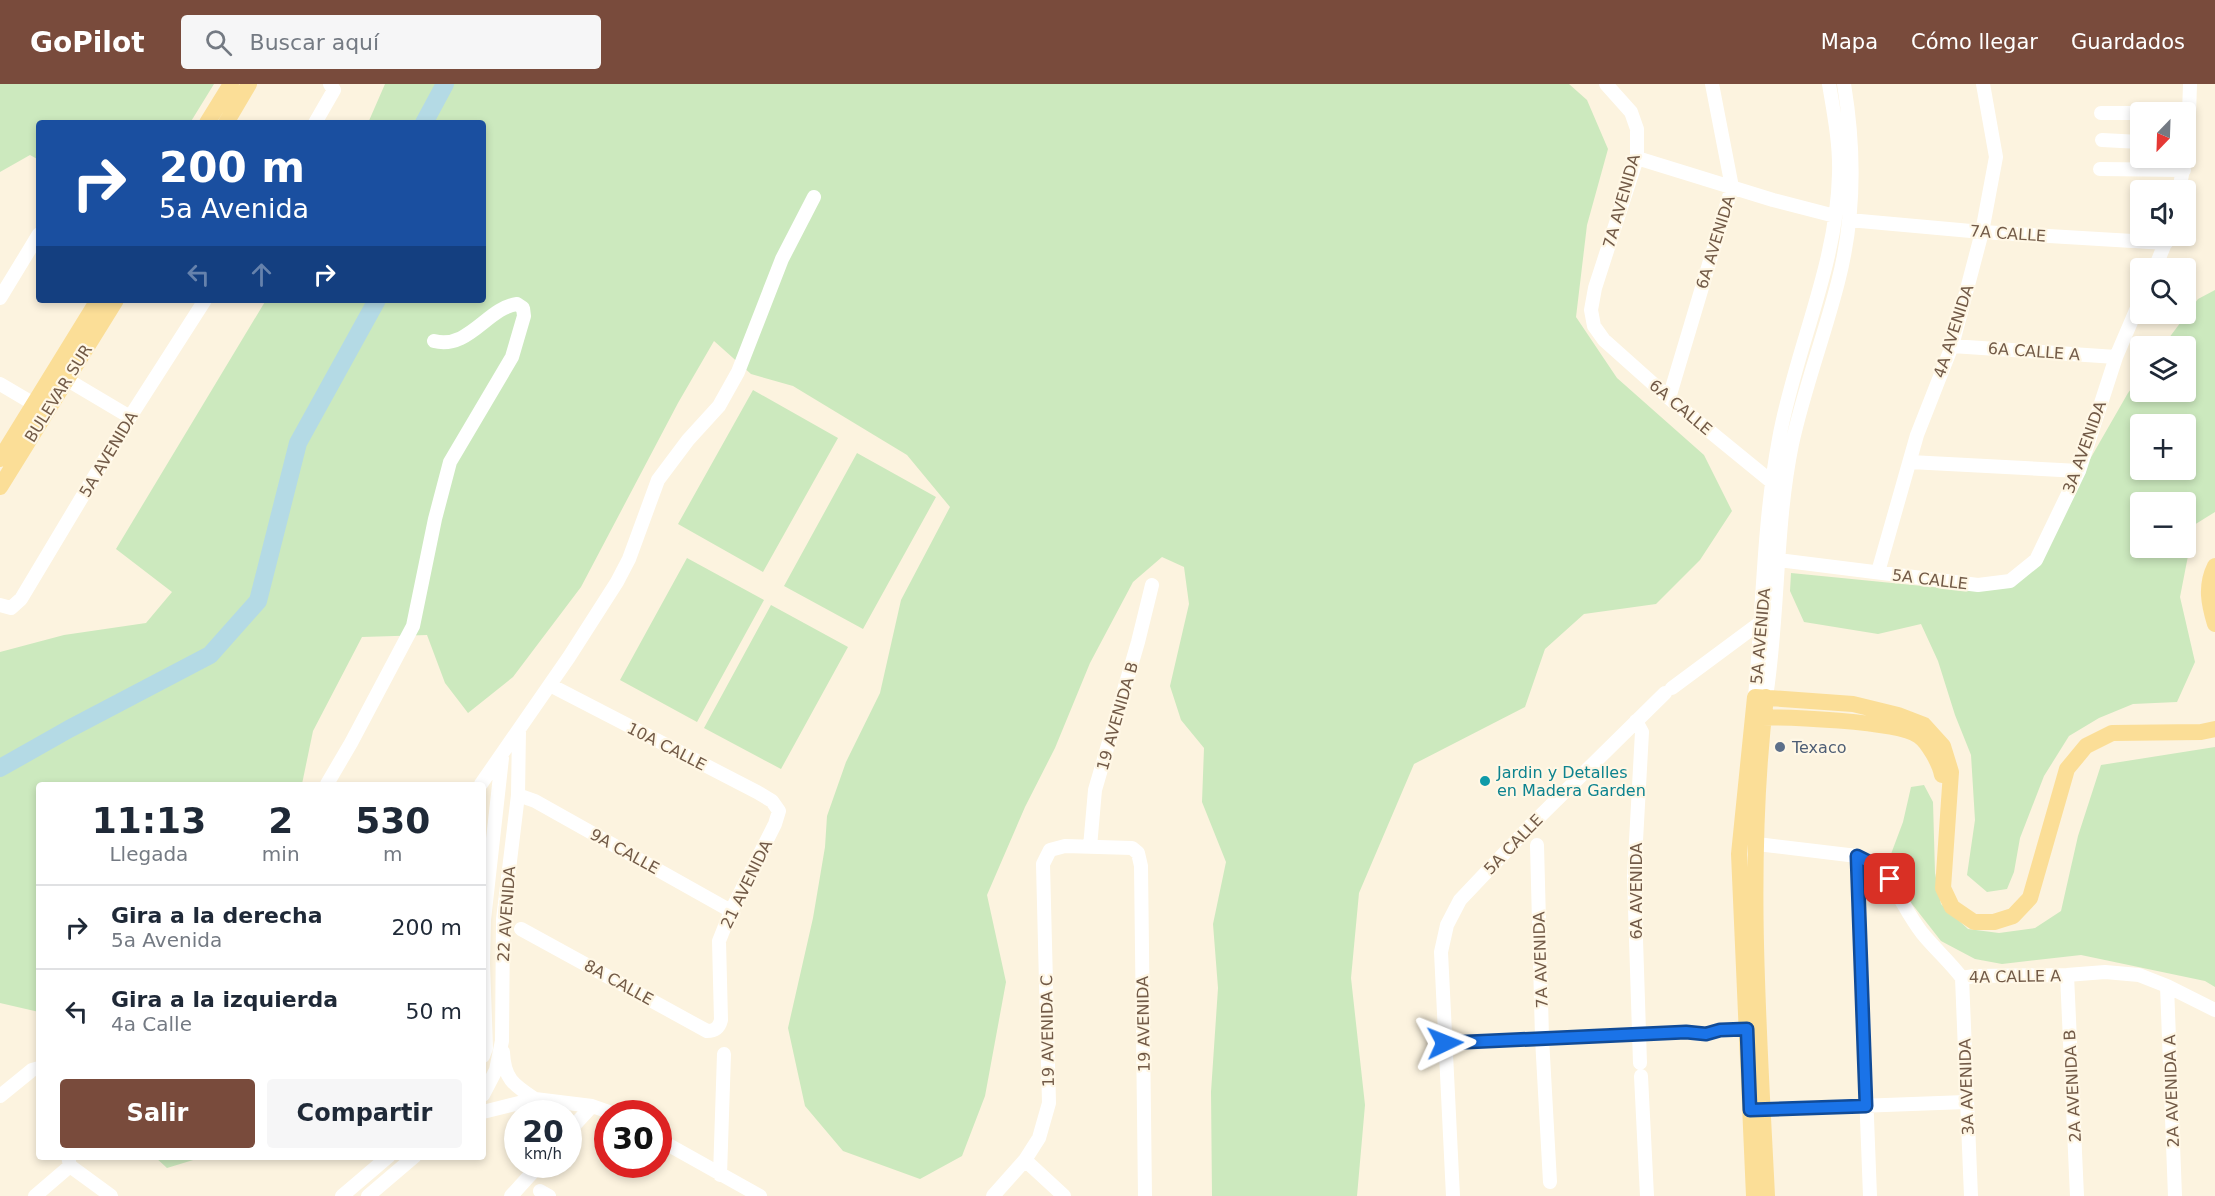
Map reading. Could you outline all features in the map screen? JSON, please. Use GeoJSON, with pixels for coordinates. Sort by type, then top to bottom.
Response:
{"type":"FeatureCollection","features":[{"type":"Feature","properties":{"kind":"main road"},"geometry":{"type":"LineString","coordinates":[[209,120],[231,84]]}},
{"type":"Feature","properties":{"kind":"main road"},"geometry":{"type":"LineString","coordinates":[[228,120],[249,84]]}},
{"type":"Feature","properties":{"kind":"main road","name":"BULEVAR SUR"},"geometry":{"type":"LineString","coordinates":[[0,459],[96,303]]}},
{"type":"Feature","properties":{"kind":"main road","name":"BULEVAR SUR"},"geometry":{"type":"LineString","coordinates":[[0,487],[114,303]]}},
{"type":"Feature","properties":{"kind":"main road"},"geometry":{"type":"LineString","coordinates":[[2215,566],[2208,584],[2209,603],[2215,624]]}},
{"type":"Feature","properties":{"kind":"main road"},"geometry":{"type":"LineString","coordinates":[[2215,586],[2215,598]]}},
{"type":"Feature","properties":{"kind":"main road"},"geometry":{"type":"LineString","coordinates":[[1761,697],[1854,704],[1898,715],[1924,725],[1943,746],[1951,772],[1943,888],[1952,906],[1974,922],[1994,922],[2013,916],[2030,898],[2067,770],[2086,746],[2112,733],[2201,732],[2215,729]]}},
{"type":"Feature","properties":{"kind":"main road","name":"5A AVENIDA"},"geometry":{"type":"LineString","coordinates":[[1761,697],[1739,854],[1747,1029],[1767,1196]]}},
{"type":"Feature","properties":{"kind":"main road"},"geometry":{"type":"LineString","coordinates":[[1758,718],[1895,726],[1919,736],[1940,765],[1950,812]]}},
{"type":"Feature","properties":{"kind":"main road","name":"5A AVENIDA"},"geometry":{"type":"LineString","coordinates":[[1754,1196],[1757,1110],[1755,891],[1758,718]]}},
{"type":"Feature","properties":{"kind":"main road"},"geometry":{"type":"LineString","coordinates":[[2061,792],[2073,771],[2095,747],[2108,741],[2206,739],[2215,736]]}},
{"type":"Feature","properties":{"kind":"street","name":"7A AVENIDA"},"geometry":{"type":"LineString","coordinates":[[1594,326],[1591,310],[1595,288],[1637,158],[1637,129],[1631,112],[1606,84]]}},
{"type":"Feature","properties":{"kind":"street","name":"6A AVENIDA"},"geometry":{"type":"LineString","coordinates":[[1669,398],[1732,188],[1712,84]]}},
{"type":"Feature","properties":{"kind":"street","name":"5A AVENIDA"},"geometry":{"type":"LineString","coordinates":[[1761,697],[1761,622],[1773,483],[1781,429],[1822,284],[1845,154],[1829,84]]}},
{"type":"Feature","properties":{"kind":"street","name":"5A AVENIDA"},"geometry":{"type":"LineString","coordinates":[[1761,697],[1790,457],[1838,283],[1849,220],[1844,84]]}},
{"type":"Feature","properties":{"kind":"street","name":"4A AVENIDA"},"geometry":{"type":"LineString","coordinates":[[1878,572],[1917,435],[1952,346],[1982,232],[1996,157],[1983,84]]}},
{"type":"Feature","properties":{"kind":"street"},"geometry":{"type":"LineString","coordinates":[[2188,102],[2190,84]]}},
{"type":"Feature","properties":{"kind":"street"},"geometry":{"type":"LineString","coordinates":[[316,120],[332,87]]}},
{"type":"Feature","properties":{"kind":"street"},"geometry":{"type":"LineString","coordinates":[[2101,113],[2130,113]]}},
{"type":"Feature","properties":{"kind":"street"},"geometry":{"type":"LineString","coordinates":[[2102,140],[2130,141]]}},
{"type":"Feature","properties":{"kind":"street"},"geometry":{"type":"LineString","coordinates":[[1637,158],[1732,188],[1835,216]]}},
{"type":"Feature","properties":{"kind":"street"},"geometry":{"type":"LineString","coordinates":[[2100,170],[2184,170],[2182,180]]}},
{"type":"Feature","properties":{"kind":"street"},"geometry":{"type":"LineString","coordinates":[[483,782],[603,607],[629,558],[658,480],[688,440],[719,406],[738,372],[782,258],[814,197]]}},
{"type":"Feature","properties":{"kind":"street","name":"7A CALLE"},"geometry":{"type":"LineString","coordinates":[[1849,220],[1982,232],[2130,238]]}},
{"type":"Feature","properties":{"kind":"street"},"geometry":{"type":"LineString","coordinates":[[0,298],[36,239]]}},
{"type":"Feature","properties":{"kind":"street","name":"5A AVENIDA"},"geometry":{"type":"LineString","coordinates":[[6,606],[21,599],[130,417],[203,303]]}},
{"type":"Feature","properties":{"kind":"street"},"geometry":{"type":"LineString","coordinates":[[328,782],[413,626],[435,519],[450,462],[512,357],[524,316],[523,308],[517,304],[506,306],[474,332],[448,341],[435,341]]}},
{"type":"Feature","properties":{"kind":"street","name":"3A AVENIDA"},"geometry":{"type":"LineString","coordinates":[[2010,581],[2036,560],[2079,471],[2116,357],[2130,324]]}},
{"type":"Feature","properties":{"kind":"street","name":"6A CALLE"},"geometry":{"type":"LineString","coordinates":[[1594,326],[1604,340],[1669,398],[1773,483]]}},
{"type":"Feature","properties":{"kind":"street","name":"6A CALLE A"},"geometry":{"type":"LineString","coordinates":[[1952,346],[2116,357]]}},
{"type":"Feature","properties":{"kind":"street"},"geometry":{"type":"LineString","coordinates":[[66,379],[130,417]]}},
{"type":"Feature","properties":{"kind":"street"},"geometry":{"type":"LineString","coordinates":[[0,384],[34,405]]}},
{"type":"Feature","properties":{"kind":"street"},"geometry":{"type":"LineString","coordinates":[[1781,429],[1796,431]]}},
{"type":"Feature","properties":{"kind":"street"},"geometry":{"type":"LineString","coordinates":[[1910,462],[2079,471]]}},
{"type":"Feature","properties":{"kind":"street","name":"5A CALLE"},"geometry":{"type":"LineString","coordinates":[[1778,561],[1978,585],[2010,581]]}},
{"type":"Feature","properties":{"kind":"street","name":"19 AVENIDA B"},"geometry":{"type":"LineString","coordinates":[[1090,847],[1095,790],[1152,585]]}},
{"type":"Feature","properties":{"kind":"street","name":"5A CALLE"},"geometry":{"type":"LineString","coordinates":[[1454,1196],[1441,952],[1448,925],[1460,900],[1636,720],[1668,691],[1761,622]]}},
{"type":"Feature","properties":{"kind":"street","name":"10A CALLE"},"geometry":{"type":"LineString","coordinates":[[550,685],[757,792],[772,801],[779,811]]}},
{"type":"Feature","properties":{"kind":"street","name":"6A AVENIDA"},"geometry":{"type":"LineString","coordinates":[[1636,720],[1642,732],[1634,877],[1647,1196]]}},
{"type":"Feature","properties":{"kind":"street","name":"22 AVENIDA"},"geometry":{"type":"LineString","coordinates":[[486,1089],[496,1070],[502,1041],[503,919],[518,795],[519,729]]}},
{"type":"Feature","properties":{"kind":"street","name":"22 AVENIDA"},"geometry":{"type":"LineString","coordinates":[[486,902],[502,756]]}},
{"type":"Feature","properties":{"kind":"street","name":"9A CALLE"},"geometry":{"type":"LineString","coordinates":[[518,795],[535,801],[731,910]]}},
{"type":"Feature","properties":{"kind":"street","name":"21 AVENIDA"},"geometry":{"type":"LineString","coordinates":[[716,1029],[721,1020],[719,941],[731,910],[776,824],[779,811]]}},
{"type":"Feature","properties":{"kind":"street","name":"4A CALLE A"},"geometry":{"type":"LineString","coordinates":[[1757,844],[1857,856],[1869,862],[1890,879],[1921,931],[1962,978],[2105,972],[2139,975],[2215,1010]]}},
{"type":"Feature","properties":{"kind":"street","name":"7A AVENIDA"},"geometry":{"type":"LineString","coordinates":[[1537,845],[1542,1038],[1550,1182]]}},
{"type":"Feature","properties":{"kind":"street","name":"19 AVENIDA C"},"geometry":{"type":"LineString","coordinates":[[993,1196],[1025,1160],[1039,1138],[1049,1103],[1043,864],[1050,850],[1065,846],[1090,847]]}},
{"type":"Feature","properties":{"kind":"street","name":"19 AVENIDA"},"geometry":{"type":"LineString","coordinates":[[1090,847],[1132,848],[1138,853],[1142,866],[1145,1196]]}},
{"type":"Feature","properties":{"kind":"street"},"geometry":{"type":"LineString","coordinates":[[1857,856],[1870,1196]]}},
{"type":"Feature","properties":{"kind":"street"},"geometry":{"type":"LineString","coordinates":[[486,920],[503,919]]}},
{"type":"Feature","properties":{"kind":"street","name":"8A CALLE"},"geometry":{"type":"LineString","coordinates":[[521,929],[707,1030],[716,1029]]}},
{"type":"Feature","properties":{"kind":"street","name":"2A AVENIDA B"},"geometry":{"type":"LineString","coordinates":[[2067,975],[2077,1196]]}},
{"type":"Feature","properties":{"kind":"street","name":"3A AVENIDA"},"geometry":{"type":"LineString","coordinates":[[1962,978],[1971,1196]]}},
{"type":"Feature","properties":{"kind":"street","name":"2A AVENIDA A"},"geometry":{"type":"LineString","coordinates":[[2167,986],[2175,1196]]}},
{"type":"Feature","properties":{"kind":"street"},"geometry":{"type":"LineString","coordinates":[[1445,1043],[1686,1032],[1693,1027],[1707,1026],[1720,1030],[1747,1029]]}},
{"type":"Feature","properties":{"kind":"street"},"geometry":{"type":"LineString","coordinates":[[502,1041],[504,1067],[508,1076],[513,1084],[535,1099]]}},
{"type":"Feature","properties":{"kind":"street"},"geometry":{"type":"LineString","coordinates":[[720,1175],[724,1054]]}},
{"type":"Feature","properties":{"kind":"street"},"geometry":{"type":"LineString","coordinates":[[0,1096],[36,1069]]}},
{"type":"Feature","properties":{"kind":"street"},"geometry":{"type":"LineString","coordinates":[[486,1111],[535,1099],[592,1106]]}},
{"type":"Feature","properties":{"kind":"street"},"geometry":{"type":"LineString","coordinates":[[1757,1110],[1966,1102]]}},
{"type":"Feature","properties":{"kind":"street"},"geometry":{"type":"LineString","coordinates":[[582,1117],[592,1106]]}},
{"type":"Feature","properties":{"kind":"street"},"geometry":{"type":"LineString","coordinates":[[672,1147],[760,1196]]}},
{"type":"Feature","properties":{"kind":"street"},"geometry":{"type":"LineString","coordinates":[[342,1196],[384,1160]]}},
{"type":"Feature","properties":{"kind":"street"},"geometry":{"type":"LineString","coordinates":[[368,1196],[410,1160]]}},
{"type":"Feature","properties":{"kind":"street"},"geometry":{"type":"LineString","coordinates":[[1025,1160],[1064,1196]]}},
{"type":"Feature","properties":{"kind":"street"},"geometry":{"type":"LineString","coordinates":[[34,1196],[69,1161],[111,1196]]}},
{"type":"Feature","properties":{"kind":"street"},"geometry":{"type":"LineString","coordinates":[[511,1196],[527,1178]]}},
{"type":"Feature","properties":{"kind":"street"},"geometry":{"type":"LineString","coordinates":[[2162,1196],[2175,1196]]}},
{"type":"Feature","properties":{"kind":"green space"},"geometry":{"type":"Polygon","coordinates":[[[0,84],[214,84],[192,120],[36,120],[36,158],[30,155],[0,172],[0,84]]]}},
{"type":"Feature","properties":{"kind":"green space"},"geometry":{"type":"Polygon","coordinates":[[[385,84],[1569,84],[1587,100],[1608,149],[1587,225],[1576,317],[1617,378],[1704,455],[1732,511],[1700,560],[1656,604],[1584,614],[1545,649],[1525,707],[1414,764],[1359,893],[1351,978],[1365,1105],[1357,1196],[1212,1196],[1211,1092],[1218,988],[1213,924],[1226,862],[1202,802],[1204,748],[1181,720],[1170,686],[1189,604],[1184,567],[1162,557],[1133,582],[1090,663],[1055,748],[1025,807],[987,895],[1006,982],[985,1096],[962,1156],[920,1179],[843,1151],[805,1106],[788,1028],[813,918],[825,847],[827,816],[846,762],[880,693],[901,600],[950,507],[907,455],[793,386],[751,374],[714,341],[678,403],[581,587],[513,677],[468,713],[445,683],[427,635],[362,637],[313,731],[302,782],[36,782],[36,1011],[0,1003],[0,652],[64,635],[146,623],[172,592],[116,549],[264,303],[486,303],[486,120],[369,120],[385,84]]]}},
{"type":"Feature","properties":{"kind":"green space"},"geometry":{"type":"Polygon","coordinates":[[[2215,290],[2215,512],[2196,524],[2196,492],[2130,492],[2130,558],[2188,558],[2180,597],[2195,662],[2177,702],[2133,704],[2099,718],[2069,736],[2044,776],[2020,838],[2014,872],[2007,889],[1987,892],[1967,875],[1975,820],[1971,755],[1955,715],[1938,661],[1921,624],[1878,634],[1804,622],[1790,591],[1791,573],[1963,590],[2020,581],[2130,390],[2130,402],[2196,402],[2196,336],[2170,336],[2179,324],[2196,324],[2196,302],[2215,290]]]}},
{"type":"Feature","properties":{"kind":"green space"},"geometry":{"type":"Polygon","coordinates":[[[753,390],[838,438],[763,572],[678,524],[753,390]]]}},
{"type":"Feature","properties":{"kind":"green space"},"geometry":{"type":"Polygon","coordinates":[[[857,453],[936,497],[863,629],[784,586],[857,453]]]}},
{"type":"Feature","properties":{"kind":"green space"},"geometry":{"type":"Polygon","coordinates":[[[687,558],[764,600],[697,722],[620,680],[687,558]]]}},
{"type":"Feature","properties":{"kind":"green space"},"geometry":{"type":"Polygon","coordinates":[[[771,605],[848,647],[781,769],[704,728],[771,605]]]}},
{"type":"Feature","properties":{"kind":"green space"},"geometry":{"type":"Polygon","coordinates":[[[2215,747],[2215,987],[2205,981],[2081,955],[2002,964],[1975,959],[1941,941],[1905,895],[1888,862],[1903,822],[1911,787],[1924,785],[1933,802],[1935,873],[1941,904],[1968,929],[1999,933],[2035,928],[2061,911],[2078,836],[2101,765],[2215,747]]]}},
{"type":"Feature","properties":{"kind":"green space"},"geometry":{"type":"Polygon","coordinates":[[[158,1160],[193,1160],[167,1168],[158,1160]]]}},
{"type":"Feature","properties":{"kind":"waterway"},"geometry":{"type":"LineString","coordinates":[[426,120],[445,84]]}},
{"type":"Feature","properties":{"kind":"waterway"},"geometry":{"type":"LineString","coordinates":[[0,768],[210,655],[258,601],[298,443],[375,303]]}},
{"type":"Feature","properties":{"kind":"place","name":"Texaco"},"geometry":{"type":"Point","coordinates":[1780,747]}},
{"type":"Feature","properties":{"kind":"place","name":"Jardin y Detalles en Madera Garden"},"geometry":{"type":"Point","coordinates":[1485,781]}},
{"type":"Feature","properties":{"kind":"route"},"geometry":{"type":"LineString","coordinates":[[1445,1043],[1686,1032],[1706,1034],[1720,1030],[1747,1029],[1750,1110],[1866,1106],[1857,856],[1869,862],[1890,879]]}}]}
